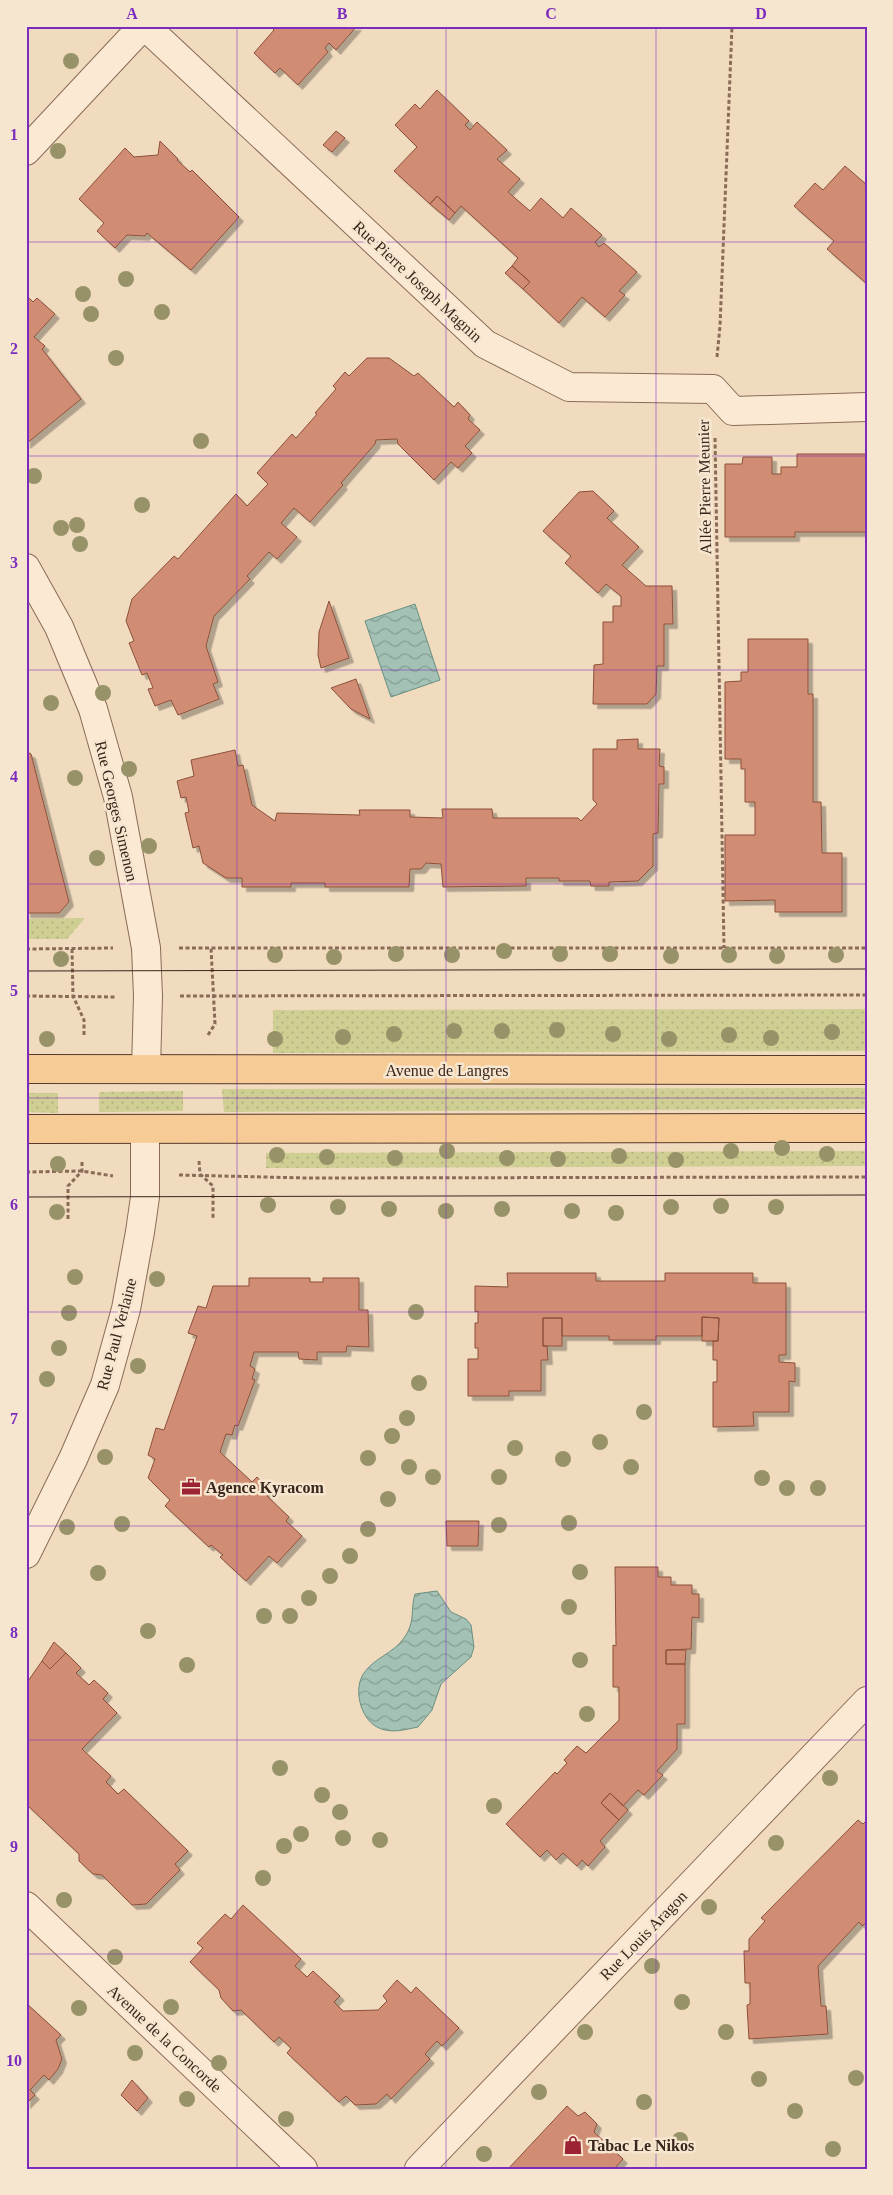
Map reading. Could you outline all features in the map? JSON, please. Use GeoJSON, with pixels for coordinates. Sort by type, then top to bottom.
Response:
{"type":"FeatureCollection","features":[{"type":"Feature","properties":{"kind":"main road","name":"Avenue de Langres"},"geometry":{"type":"LineString","coordinates":[[26,1069],[867,1070]]}},
{"type":"Feature","properties":{"kind":"main road"},"geometry":{"type":"LineString","coordinates":[[26,1130],[867,1128]]}},
{"type":"Feature","properties":{"kind":"street"},"geometry":{"type":"LineString","coordinates":[[26,152],[144,26]]}},
{"type":"Feature","properties":{"kind":"street","name":"Rue Pierre Joseph Magnin"},"geometry":{"type":"LineString","coordinates":[[144,26],[485,344],[569,387],[714,390]]}},
{"type":"Feature","properties":{"kind":"street"},"geometry":{"type":"LineString","coordinates":[[714,390],[733,411],[867,407]]}},
{"type":"Feature","properties":{"kind":"street","name":"Rue Georges Simenon"},"geometry":{"type":"LineString","coordinates":[[26,568],[59,627],[93,709],[118,797],[146,948],[148,996],[146,1069]]}},
{"type":"Feature","properties":{"kind":"street","name":"Rue Paul Verlaine"},"geometry":{"type":"LineString","coordinates":[[26,1554],[73,1459],[105,1385],[126,1309],[140,1232],[145,1197],[145,1129]]}},
{"type":"Feature","properties":{"kind":"street","name":"Rue Louis Aragon"},"geometry":{"type":"LineString","coordinates":[[420,2169],[867,1701]]}},
{"type":"Feature","properties":{"kind":"street","name":"Avenue de la Concorde"},"geometry":{"type":"LineString","coordinates":[[26,1906],[303,2169]]}},
{"type":"Feature","properties":{"kind":"path","name":"Allée Pierre Meunier"},"geometry":{"type":"LineString","coordinates":[[724,948],[714,390],[720,326],[732,26]]}},
{"type":"Feature","properties":{"kind":"path"},"geometry":{"type":"LineString","coordinates":[[205,1040],[215,1024],[211,948]]}},
{"type":"Feature","properties":{"kind":"path"},"geometry":{"type":"LineString","coordinates":[[26,949],[867,948]]}},
{"type":"Feature","properties":{"kind":"path"},"geometry":{"type":"LineString","coordinates":[[72,949],[72,996],[84,1020],[84,1043]]}},
{"type":"Feature","properties":{"kind":"path"},"geometry":{"type":"LineString","coordinates":[[175,996],[867,995]]}},
{"type":"Feature","properties":{"kind":"path"},"geometry":{"type":"LineString","coordinates":[[26,996],[124,997]]}},
{"type":"Feature","properties":{"kind":"path"},"geometry":{"type":"LineString","coordinates":[[26,1172],[82,1172],[117,1177]]}},
{"type":"Feature","properties":{"kind":"path"},"geometry":{"type":"LineString","coordinates":[[68,1220],[68,1186],[82,1172]]}},
{"type":"Feature","properties":{"kind":"path"},"geometry":{"type":"LineString","coordinates":[[175,1175],[200,1174],[307,1178],[867,1177]]}},
{"type":"Feature","properties":{"kind":"path"},"geometry":{"type":"LineString","coordinates":[[200,1174],[213,1186],[213,1220]]}},
{"type":"Feature","properties":{"kind":"shaded area"},"geometry":{"type":"Polygon","coordinates":[[[85,918],[67,939],[26,939],[26,919],[85,918]]]}},
{"type":"Feature","properties":{"kind":"shaded area"},"geometry":{"type":"Polygon","coordinates":[[[867,1009],[867,1051],[273,1053],[273,1010],[867,1009]]]}},
{"type":"Feature","properties":{"kind":"shaded area"},"geometry":{"type":"Polygon","coordinates":[[[867,1088],[867,1109],[224,1112],[222,1089],[867,1088]]]}},
{"type":"Feature","properties":{"kind":"shaded area"},"geometry":{"type":"Polygon","coordinates":[[[183,1091],[183,1111],[99,1112],[99,1092],[183,1091]]]}},
{"type":"Feature","properties":{"kind":"shaded area"},"geometry":{"type":"Polygon","coordinates":[[[26,1093],[58,1093],[58,1113],[26,1112],[26,1093]]]}},
{"type":"Feature","properties":{"kind":"shaded area"},"geometry":{"type":"Polygon","coordinates":[[[867,1151],[867,1166],[266,1168],[266,1153],[867,1151]]]}},
{"type":"Feature","properties":{"kind":"water"},"geometry":{"type":"Polygon","coordinates":[[[415,604],[440,680],[391,697],[365,621],[415,604]]]}},
{"type":"Feature","properties":{"kind":"water"},"geometry":{"type":"Polygon","coordinates":[[[437,1591],[451,1612],[466,1619],[471,1625],[474,1647],[471,1657],[441,1684],[432,1710],[418,1727],[397,1731],[377,1727],[366,1717],[360,1702],[359,1686],[361,1679],[373,1663],[395,1648],[408,1632],[415,1594],[437,1591]]]}},
{"type":"Feature","properties":{"kind":"building"},"geometry":{"type":"Polygon","coordinates":[[[270,26],[357,26],[336,50],[329,43],[325,48],[328,52],[298,85],[280,68],[275,73],[254,53],[274,30],[270,26]]]}},
{"type":"Feature","properties":{"kind":"building"},"geometry":{"type":"Polygon","coordinates":[[[437,90],[469,121],[465,125],[470,130],[477,122],[507,150],[497,159],[520,179],[508,192],[530,211],[541,198],[563,218],[571,208],[602,235],[595,242],[599,247],[604,243],[637,272],[619,291],[625,295],[605,317],[582,297],[559,323],[523,289],[530,282],[512,266],[518,258],[461,206],[455,213],[437,196],[430,204],[394,171],[417,147],[395,125],[415,104],[420,109],[437,90]]]}},
{"type":"Feature","properties":{"kind":"building"},"geometry":{"type":"Polygon","coordinates":[[[336,131],[345,138],[332,152],[323,145],[336,131]]]}},
{"type":"Feature","properties":{"kind":"building"},"geometry":{"type":"Polygon","coordinates":[[[160,141],[177,160],[190,172],[192,170],[239,217],[191,270],[147,233],[145,236],[127,235],[115,248],[97,231],[104,223],[79,199],[125,148],[134,157],[158,155],[160,141]]]}},
{"type":"Feature","properties":{"kind":"building"},"geometry":{"type":"Polygon","coordinates":[[[845,166],[867,185],[865,190],[867,192],[867,284],[827,249],[834,241],[794,206],[815,183],[823,190],[845,166]]]}},
{"type":"Feature","properties":{"kind":"building"},"geometry":{"type":"Polygon","coordinates":[[[437,196],[455,213],[449,220],[430,204],[437,196]]]}},
{"type":"Feature","properties":{"kind":"building"},"geometry":{"type":"Polygon","coordinates":[[[512,266],[530,282],[523,289],[505,273],[512,266]]]}},
{"type":"Feature","properties":{"kind":"building"},"geometry":{"type":"Polygon","coordinates":[[[26,295],[33,302],[37,298],[55,314],[34,337],[45,346],[42,349],[81,399],[26,444],[26,295]]]}},
{"type":"Feature","properties":{"kind":"building"},"geometry":{"type":"Polygon","coordinates":[[[367,358],[389,358],[414,376],[418,373],[454,407],[458,402],[470,415],[468,419],[480,430],[465,446],[472,453],[458,468],[451,462],[434,480],[398,444],[397,439],[376,440],[375,444],[341,483],[343,485],[310,522],[294,508],[281,523],[297,537],[277,559],[269,552],[247,576],[250,579],[214,616],[206,646],[218,682],[213,684],[219,699],[178,715],[171,700],[155,706],[148,689],[153,688],[147,673],[142,675],[129,643],[134,641],[126,621],[132,599],[174,556],[178,559],[236,494],[247,506],[268,484],[257,473],[292,434],[296,438],[317,414],[315,413],[336,389],[333,386],[345,372],[349,376],[367,358]]]}},
{"type":"Feature","properties":{"kind":"building"},"geometry":{"type":"Polygon","coordinates":[[[797,454],[866,454],[867,532],[795,532],[795,537],[725,537],[725,464],[742,464],[743,457],[772,457],[772,474],[781,474],[781,467],[797,467],[797,454]]]}},
{"type":"Feature","properties":{"kind":"building"},"geometry":{"type":"Polygon","coordinates":[[[593,491],[614,511],[607,518],[639,547],[622,565],[646,586],[672,586],[673,624],[664,624],[664,666],[657,666],[656,694],[647,704],[593,704],[594,665],[603,664],[603,622],[613,622],[613,606],[621,606],[621,596],[606,584],[598,593],[565,563],[571,556],[543,531],[579,492],[593,491]]]}},
{"type":"Feature","properties":{"kind":"building"},"geometry":{"type":"Polygon","coordinates":[[[329,601],[349,658],[321,668],[318,655],[319,632],[329,601]]]}},
{"type":"Feature","properties":{"kind":"building"},"geometry":{"type":"Polygon","coordinates":[[[748,639],[808,639],[808,694],[813,694],[813,802],[821,802],[822,853],[842,853],[842,912],[775,912],[775,900],[725,901],[725,835],[755,835],[755,802],[745,802],[745,769],[741,769],[741,759],[725,759],[725,682],[741,681],[741,672],[748,672],[748,639]]]}},
{"type":"Feature","properties":{"kind":"building"},"geometry":{"type":"Polygon","coordinates":[[[356,679],[370,719],[351,709],[331,688],[356,679]]]}},
{"type":"Feature","properties":{"kind":"building"},"geometry":{"type":"Polygon","coordinates":[[[638,739],[638,749],[660,749],[659,766],[664,767],[664,784],[659,784],[658,833],[653,834],[653,866],[638,881],[609,882],[609,886],[591,886],[590,881],[559,881],[559,878],[526,878],[526,886],[443,887],[441,864],[426,863],[421,869],[410,869],[409,887],[325,887],[325,883],[291,883],[291,887],[242,887],[242,878],[226,878],[203,863],[199,846],[193,848],[185,813],[189,812],[186,797],[181,798],[177,781],[194,776],[191,760],[235,750],[238,766],[243,765],[252,805],[275,821],[277,813],[360,815],[359,810],[410,810],[410,817],[443,818],[442,809],[492,809],[493,818],[578,818],[581,821],[597,804],[593,800],[593,749],[617,749],[617,740],[638,739]]]}},
{"type":"Feature","properties":{"kind":"building"},"geometry":{"type":"Polygon","coordinates":[[[26,751],[31,754],[69,902],[59,913],[26,913],[26,751]]]}},
{"type":"Feature","properties":{"kind":"building"},"geometry":{"type":"Polygon","coordinates":[[[507,1273],[596,1273],[596,1281],[665,1281],[665,1273],[753,1273],[753,1283],[786,1283],[786,1355],[779,1355],[779,1362],[795,1363],[795,1382],[789,1381],[789,1412],[753,1412],[754,1426],[713,1427],[713,1382],[717,1382],[717,1360],[713,1360],[713,1341],[718,1341],[719,1318],[702,1317],[702,1336],[656,1336],[656,1340],[609,1340],[609,1336],[562,1336],[562,1318],[543,1318],[543,1346],[547,1346],[548,1360],[541,1360],[541,1391],[509,1391],[509,1396],[468,1396],[468,1359],[478,1359],[478,1348],[475,1348],[475,1323],[478,1323],[478,1311],[475,1312],[475,1286],[508,1287],[507,1273]]]}},
{"type":"Feature","properties":{"kind":"building"},"geometry":{"type":"Polygon","coordinates":[[[249,1278],[310,1278],[310,1282],[323,1282],[323,1278],[359,1278],[359,1310],[368,1310],[369,1347],[347,1346],[346,1352],[317,1352],[317,1360],[299,1359],[298,1352],[254,1352],[250,1366],[255,1369],[252,1379],[255,1380],[238,1426],[235,1425],[232,1435],[226,1434],[220,1452],[252,1482],[257,1477],[271,1492],[267,1496],[289,1517],[286,1521],[302,1536],[277,1563],[269,1556],[246,1581],[220,1557],[223,1555],[211,1545],[209,1547],[165,1506],[170,1500],[148,1478],[155,1459],[148,1455],[156,1428],[164,1430],[197,1336],[188,1333],[198,1306],[206,1308],[213,1286],[249,1286],[249,1278]]]}},
{"type":"Feature","properties":{"kind":"building"},"geometry":{"type":"Polygon","coordinates":[[[702,1317],[719,1318],[718,1341],[702,1341],[702,1317]]]}},
{"type":"Feature","properties":{"kind":"building"},"geometry":{"type":"Polygon","coordinates":[[[543,1318],[562,1318],[562,1346],[543,1346],[543,1318]]]}},
{"type":"Feature","properties":{"kind":"building"},"geometry":{"type":"Polygon","coordinates":[[[446,1521],[479,1521],[478,1546],[447,1546],[446,1521]]]}},
{"type":"Feature","properties":{"kind":"building"},"geometry":{"type":"Polygon","coordinates":[[[615,1567],[658,1567],[658,1577],[671,1577],[671,1585],[692,1585],[692,1594],[699,1594],[699,1618],[692,1617],[691,1649],[666,1650],[666,1664],[685,1664],[685,1724],[677,1724],[677,1749],[657,1771],[663,1775],[644,1795],[638,1790],[623,1806],[610,1793],[601,1803],[619,1820],[600,1841],[605,1847],[588,1866],[582,1860],[577,1866],[563,1853],[556,1860],[547,1850],[540,1857],[506,1824],[555,1772],[557,1774],[567,1763],[564,1760],[577,1746],[586,1753],[619,1720],[619,1687],[613,1687],[613,1645],[616,1646],[615,1567]]]}},
{"type":"Feature","properties":{"kind":"building"},"geometry":{"type":"Polygon","coordinates":[[[54,1642],[66,1653],[50,1669],[42,1661],[54,1642]]]}},
{"type":"Feature","properties":{"kind":"building"},"geometry":{"type":"Polygon","coordinates":[[[666,1650],[686,1650],[685,1664],[666,1664],[666,1650]]]}},
{"type":"Feature","properties":{"kind":"building"},"geometry":{"type":"Polygon","coordinates":[[[66,1653],[81,1668],[76,1673],[89,1685],[94,1680],[108,1693],[103,1699],[117,1713],[82,1749],[111,1776],[106,1782],[118,1794],[124,1789],[188,1851],[175,1864],[180,1870],[146,1904],[132,1905],[102,1875],[93,1874],[79,1861],[79,1854],[26,1804],[26,1684],[42,1661],[50,1669],[66,1653]]]}},
{"type":"Feature","properties":{"kind":"building"},"geometry":{"type":"Polygon","coordinates":[[[610,1793],[628,1810],[619,1820],[601,1803],[610,1793]]]}},
{"type":"Feature","properties":{"kind":"building"},"geometry":{"type":"Polygon","coordinates":[[[858,1820],[863,1824],[867,1820],[867,1922],[862,1926],[859,1922],[818,1966],[821,2006],[826,2006],[828,2034],[749,2039],[747,2005],[750,2004],[750,1983],[745,1983],[744,1951],[749,1951],[749,1939],[765,1921],[761,1918],[858,1820]]]}},
{"type":"Feature","properties":{"kind":"building"},"geometry":{"type":"Polygon","coordinates":[[[243,1905],[301,1959],[295,1966],[307,1977],[313,1971],[340,1996],[334,2002],[343,2011],[378,2010],[387,2001],[383,1996],[397,1980],[411,1993],[416,1987],[459,2028],[442,2046],[437,2041],[425,2054],[430,2059],[391,2099],[387,2094],[376,2104],[355,2105],[346,2096],[339,2102],[287,2053],[291,2048],[279,2037],[274,2042],[241,2010],[233,2011],[221,1998],[219,1990],[190,1962],[203,1948],[197,1943],[225,1914],[231,1919],[243,1905]]]}},
{"type":"Feature","properties":{"kind":"building"},"geometry":{"type":"Polygon","coordinates":[[[26,2003],[61,2035],[56,2040],[62,2059],[58,2069],[49,2080],[44,2075],[30,2090],[35,2095],[26,2104],[26,2003]]]}},
{"type":"Feature","properties":{"kind":"building"},"geometry":{"type":"Polygon","coordinates":[[[132,2080],[148,2098],[137,2111],[121,2095],[132,2080]]]}},
{"type":"Feature","properties":{"kind":"building"},"geometry":{"type":"Polygon","coordinates":[[[567,2106],[578,2116],[585,2112],[597,2124],[594,2132],[623,2159],[614,2169],[508,2169],[567,2106]]]}},
{"type":"Feature","properties":{"kind":"tram line"},"geometry":{"type":"LineString","coordinates":[[26,971],[867,969]]}},
{"type":"Feature","properties":{"kind":"tram line"},"geometry":{"type":"LineString","coordinates":[[26,1197],[867,1195]]}},
{"type":"Feature","properties":{"kind":"place","name":"Agence Kyracom"},"geometry":{"type":"Point","coordinates":[191,1487]}},
{"type":"Feature","properties":{"kind":"place","name":"Tabac Le Nikos"},"geometry":{"type":"Point","coordinates":[573,2145]}}]}
